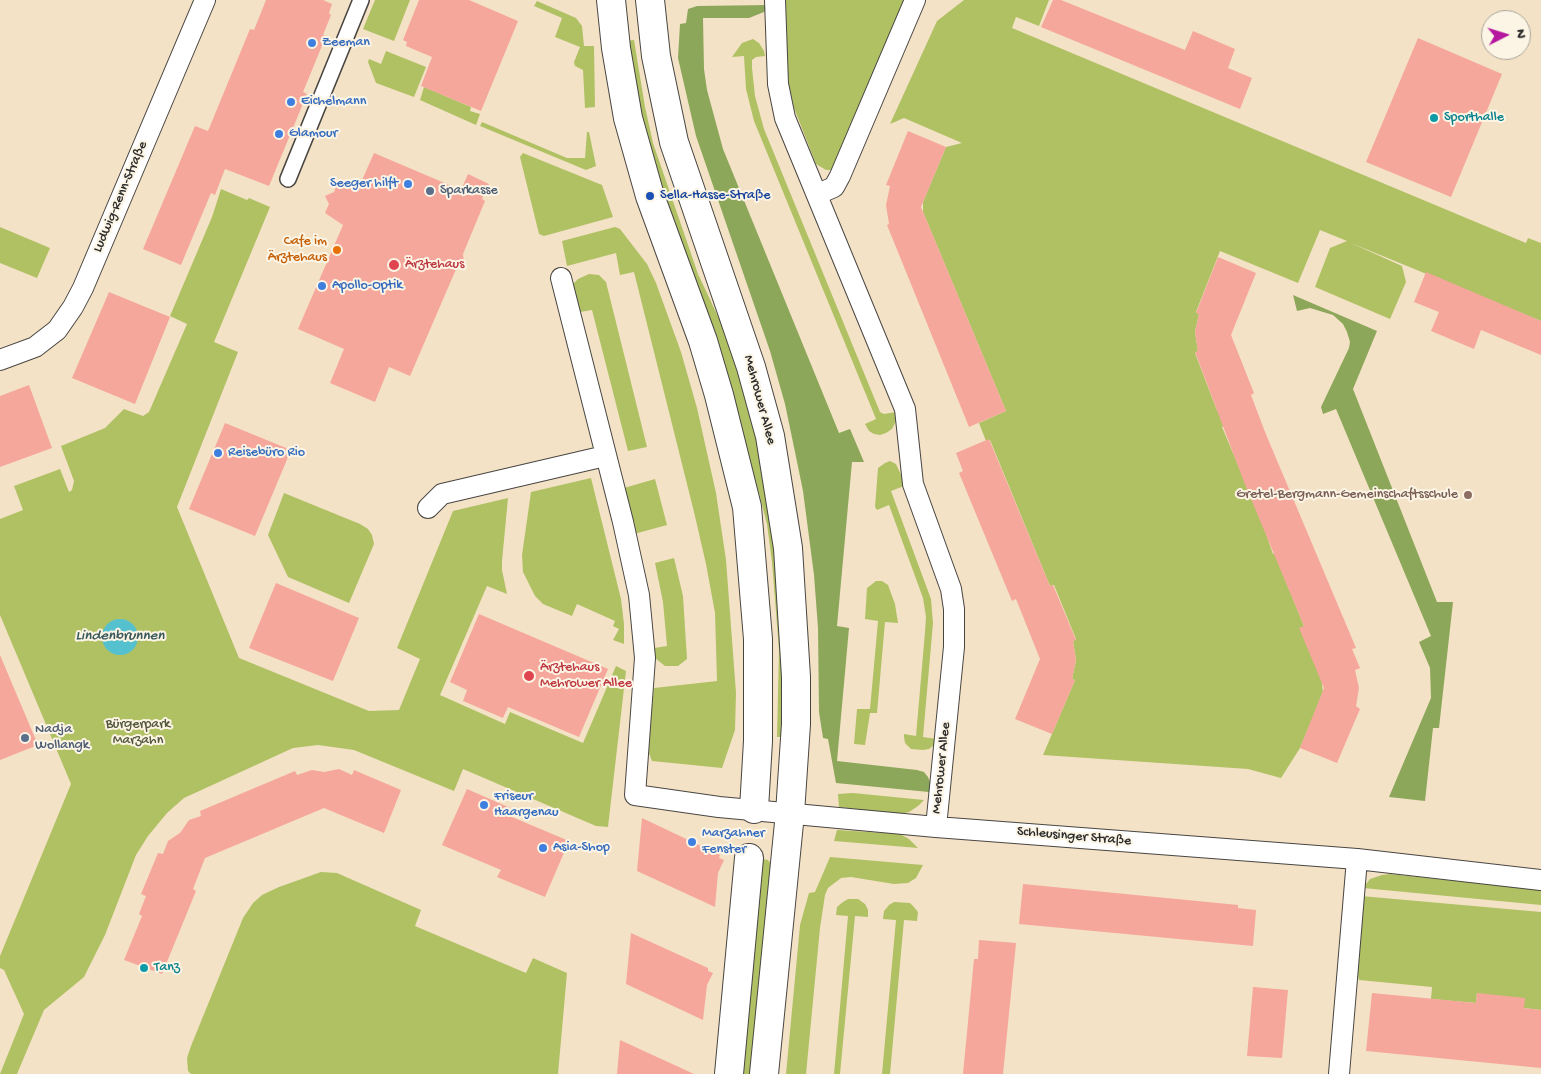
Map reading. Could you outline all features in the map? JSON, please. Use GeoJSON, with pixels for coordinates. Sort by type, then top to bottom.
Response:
{"type":"FeatureCollection","features":[{"type":"Feature","properties":{"kind":"main road"},"geometry":{"type":"LineString","coordinates":[[611,0],[617,56],[628,118],[650,196],[700,332],[720,395],[747,507],[758,639],[758,741],[754,809]]}},
{"type":"Feature","properties":{"kind":"main road","name":"Mehrower Allee"},"geometry":{"type":"LineString","coordinates":[[650,0],[656,56],[674,142],[751,367],[770,436],[780,488],[790,567],[796,677],[796,724],[790,813],[764,1074]]}},
{"type":"Feature","properties":{"kind":"main road"},"geometry":{"type":"LineString","coordinates":[[729,1074],[749,858]]}},
{"type":"Feature","properties":{"kind":"street","name":"Ludwig-Renn-Straße"},"geometry":{"type":"LineString","coordinates":[[0,360],[35,347],[57,330],[73,307],[205,0]]}},
{"type":"Feature","properties":{"kind":"street"},"geometry":{"type":"LineString","coordinates":[[288,180],[361,0]]}},
{"type":"Feature","properties":{"kind":"street","name":"Mehrower Allee"},"geometry":{"type":"LineString","coordinates":[[775,0],[778,84],[785,118],[818,194],[905,409],[913,484],[951,589],[954,609],[954,647],[936,827]]}},
{"type":"Feature","properties":{"kind":"street"},"geometry":{"type":"LineString","coordinates":[[818,194],[834,187],[840,176],[915,0]]}},
{"type":"Feature","properties":{"kind":"street"},"geometry":{"type":"LineString","coordinates":[[561,278],[623,522],[639,595],[646,658],[635,795],[720,807],[790,813]]}},
{"type":"Feature","properties":{"kind":"street"},"geometry":{"type":"LineString","coordinates":[[428,508],[442,494],[605,456]]}},
{"type":"Feature","properties":{"kind":"street","name":"Schleusinger Straße"},"geometry":{"type":"LineString","coordinates":[[790,813],[936,827],[1358,860],[1541,880]]}},
{"type":"Feature","properties":{"kind":"street"},"geometry":{"type":"LineString","coordinates":[[1339,1074],[1358,860]]}},
{"type":"Feature","properties":{"kind":"green space"},"geometry":{"type":"Polygon","coordinates":[[[375,0],[410,0],[394,41],[363,29],[375,0]]]}},
{"type":"Feature","properties":{"kind":"green space"},"geometry":{"type":"Polygon","coordinates":[[[786,0],[906,0],[835,169],[832,170],[826,170],[816,164],[794,108],[789,86],[785,46],[786,0]]]}},
{"type":"Feature","properties":{"kind":"green space"},"geometry":{"type":"Polygon","coordinates":[[[964,0],[1049,0],[1039,26],[1016,17],[1012,28],[1526,243],[1528,238],[1541,243],[1541,321],[1351,243],[1402,266],[1406,282],[1390,319],[1315,287],[1330,248],[1347,241],[1320,230],[1298,283],[1220,251],[1196,312],[1199,314],[1195,332],[1198,351],[1195,353],[1216,408],[1225,425],[1222,427],[1260,517],[1273,554],[1277,553],[1282,572],[1304,626],[1322,683],[1323,693],[1300,748],[1281,778],[1248,769],[1043,755],[1075,680],[1072,679],[1076,660],[1073,641],[1076,639],[1054,585],[1050,586],[990,440],[986,441],[979,423],[1006,411],[923,212],[923,202],[946,147],[962,143],[904,118],[890,124],[937,21],[964,0]]]}},
{"type":"Feature","properties":{"kind":"green space"},"geometry":{"type":"Polygon","coordinates":[[[537,1],[576,18],[582,26],[584,46],[594,46],[595,107],[585,108],[583,70],[575,66],[574,62],[580,47],[555,37],[562,18],[534,6],[537,1]]]}},
{"type":"Feature","properties":{"kind":"green space"},"geometry":{"type":"Polygon","coordinates":[[[768,5],[764,12],[749,18],[703,18],[704,69],[707,90],[723,149],[839,433],[850,429],[864,462],[852,462],[837,626],[849,628],[837,761],[924,772],[930,782],[929,792],[836,783],[828,739],[823,738],[819,712],[818,628],[814,575],[803,491],[785,404],[770,351],[696,136],[678,58],[680,24],[686,23],[688,9],[697,6],[768,5]]]}},
{"type":"Feature","properties":{"kind":"green space"},"geometry":{"type":"Polygon","coordinates":[[[753,39],[759,43],[765,56],[756,57],[752,60],[755,96],[764,129],[880,412],[884,414],[896,412],[896,421],[892,429],[880,435],[869,431],[865,424],[876,419],[754,121],[746,89],[744,56],[732,57],[742,43],[753,39]]]}},
{"type":"Feature","properties":{"kind":"green space"},"geometry":{"type":"Polygon","coordinates":[[[634,40],[653,143],[698,274],[731,344],[761,449],[782,588],[784,737],[777,737],[779,650],[767,524],[759,493],[647,147],[626,41],[634,40]]]}},
{"type":"Feature","properties":{"kind":"green space"},"geometry":{"type":"Polygon","coordinates":[[[386,51],[426,67],[414,97],[376,83],[368,62],[369,59],[381,64],[386,51]]]}},
{"type":"Feature","properties":{"kind":"green space"},"geometry":{"type":"Polygon","coordinates":[[[424,87],[471,107],[470,111],[480,114],[476,125],[420,100],[424,87]]]}},
{"type":"Feature","properties":{"kind":"green space"},"geometry":{"type":"Polygon","coordinates":[[[482,122],[567,158],[585,158],[587,132],[589,132],[596,166],[586,170],[480,126],[482,122]]]}},
{"type":"Feature","properties":{"kind":"green space"},"geometry":{"type":"Polygon","coordinates":[[[523,153],[602,185],[613,217],[544,236],[539,234],[520,157],[523,153]]]}},
{"type":"Feature","properties":{"kind":"green space","name":"Bürgerpark Marzahn"},"geometry":{"type":"Polygon","coordinates":[[[221,189],[270,207],[214,342],[238,352],[177,507],[239,658],[369,711],[399,710],[420,659],[397,648],[453,511],[508,498],[502,561],[507,594],[487,586],[440,695],[505,724],[510,712],[583,743],[616,666],[626,671],[608,827],[596,826],[463,769],[454,791],[354,750],[318,745],[293,748],[184,798],[167,813],[148,836],[136,855],[105,935],[84,977],[44,1010],[17,1074],[0,1074],[24,1014],[4,970],[0,968],[0,956],[71,784],[0,615],[0,519],[23,510],[14,486],[60,469],[69,492],[72,490],[74,481],[61,446],[105,428],[124,409],[143,416],[149,412],[187,324],[170,316],[212,217],[221,189]]]}},
{"type":"Feature","properties":{"kind":"green space"},"geometry":{"type":"Polygon","coordinates":[[[0,227],[50,248],[37,278],[0,263],[0,227]]]}},
{"type":"Feature","properties":{"kind":"green space"},"geometry":{"type":"Polygon","coordinates":[[[615,227],[620,229],[647,264],[656,283],[681,352],[697,408],[716,493],[726,560],[736,693],[735,730],[722,768],[652,761],[647,748],[654,688],[717,681],[715,613],[694,512],[634,272],[620,275],[616,253],[567,266],[562,241],[615,227]]]}},
{"type":"Feature","properties":{"kind":"green space"},"geometry":{"type":"Polygon","coordinates":[[[589,274],[599,275],[606,282],[647,447],[628,451],[592,310],[580,312],[572,285],[578,279],[589,274]]]}},
{"type":"Feature","properties":{"kind":"green space"},"geometry":{"type":"Polygon","coordinates":[[[1293,295],[1377,331],[1353,389],[1437,602],[1453,602],[1439,728],[1433,728],[1425,801],[1389,797],[1431,698],[1430,668],[1419,642],[1431,636],[1336,409],[1323,414],[1321,407],[1349,348],[1350,342],[1347,332],[1343,324],[1333,315],[1310,308],[1297,311],[1293,295]]]}},
{"type":"Feature","properties":{"kind":"green space"},"geometry":{"type":"Polygon","coordinates":[[[890,461],[896,464],[904,486],[891,491],[931,599],[933,623],[923,737],[937,739],[929,749],[923,750],[911,749],[905,743],[904,734],[916,736],[926,617],[923,598],[889,505],[877,510],[875,507],[878,468],[890,461]]]}},
{"type":"Feature","properties":{"kind":"green space"},"geometry":{"type":"Polygon","coordinates":[[[591,478],[621,599],[624,644],[613,640],[619,629],[613,626],[615,621],[577,604],[572,616],[543,604],[535,596],[523,572],[522,555],[531,492],[591,478]]]}},
{"type":"Feature","properties":{"kind":"green space"},"geometry":{"type":"Polygon","coordinates":[[[655,479],[667,525],[634,534],[624,488],[655,479]]]}},
{"type":"Feature","properties":{"kind":"green space"},"geometry":{"type":"Polygon","coordinates":[[[284,493],[360,524],[368,529],[372,535],[374,544],[349,603],[288,577],[268,535],[284,493]]]}},
{"type":"Feature","properties":{"kind":"green space"},"geometry":{"type":"Polygon","coordinates":[[[674,558],[683,596],[687,659],[678,666],[665,666],[655,658],[654,648],[667,646],[663,602],[655,563],[674,558]]]}},
{"type":"Feature","properties":{"kind":"green space"},"geometry":{"type":"Polygon","coordinates":[[[876,581],[882,581],[888,585],[895,604],[898,623],[885,622],[877,713],[870,713],[865,745],[854,744],[857,709],[870,709],[878,621],[865,619],[867,588],[876,581]]]}},
{"type":"Feature","properties":{"kind":"green space"},"geometry":{"type":"Polygon","coordinates":[[[853,793],[924,800],[909,812],[900,814],[839,807],[838,794],[853,793]]]}},
{"type":"Feature","properties":{"kind":"green space"},"geometry":{"type":"Polygon","coordinates":[[[837,830],[900,834],[909,839],[918,848],[834,841],[837,830]]]}},
{"type":"Feature","properties":{"kind":"green space"},"geometry":{"type":"Polygon","coordinates":[[[830,857],[923,865],[916,878],[908,883],[894,884],[851,877],[841,878],[828,888],[825,895],[820,928],[806,1074],[786,1074],[800,925],[809,893],[815,892],[830,857]]]}},
{"type":"Feature","properties":{"kind":"green space"},"geometry":{"type":"Polygon","coordinates":[[[763,859],[768,860],[773,866],[754,1074],[736,1074],[759,861],[763,859]]]}},
{"type":"Feature","properties":{"kind":"green space"},"geometry":{"type":"Polygon","coordinates":[[[321,872],[337,873],[421,910],[415,926],[526,973],[533,958],[567,973],[558,1074],[191,1074],[188,1071],[187,1058],[191,1046],[243,918],[253,903],[262,895],[321,872]]]}},
{"type":"Feature","properties":{"kind":"green space"},"geometry":{"type":"Polygon","coordinates":[[[1390,874],[1541,890],[1541,905],[1363,888],[1370,879],[1390,874]]]}},
{"type":"Feature","properties":{"kind":"green space"},"geometry":{"type":"Polygon","coordinates":[[[1361,896],[1541,912],[1541,1010],[1524,1008],[1477,993],[1476,1003],[1431,999],[1432,987],[1359,980],[1355,963],[1361,896]]]}},
{"type":"Feature","properties":{"kind":"green space"},"geometry":{"type":"Polygon","coordinates":[[[848,899],[858,899],[865,904],[868,910],[868,917],[855,916],[840,1074],[834,1074],[848,916],[836,915],[837,907],[848,899]]]}},
{"type":"Feature","properties":{"kind":"green space"},"geometry":{"type":"Polygon","coordinates":[[[894,902],[910,903],[918,912],[917,921],[904,920],[890,1074],[882,1074],[896,920],[883,919],[884,911],[894,902]]]}},
{"type":"Feature","properties":{"kind":"water","name":"Lindenbrunnen"},"geometry":{"type":"Polygon","coordinates":[[[120,619],[127,620],[133,624],[137,630],[137,644],[133,650],[127,654],[120,655],[113,654],[107,650],[103,644],[102,637],[103,630],[107,624],[113,620],[120,619]]]}},
{"type":"Feature","properties":{"kind":"building"},"geometry":{"type":"Polygon","coordinates":[[[266,0],[323,0],[332,4],[329,13],[331,15],[323,35],[326,36],[303,92],[307,94],[269,186],[225,169],[215,195],[211,193],[181,265],[143,249],[195,126],[208,131],[250,29],[254,30],[266,0]]]}},
{"type":"Feature","properties":{"kind":"building"},"geometry":{"type":"Polygon","coordinates":[[[419,0],[469,0],[518,21],[481,111],[421,86],[432,57],[406,46],[407,42],[403,40],[419,0]]]}},
{"type":"Feature","properties":{"kind":"building"},"geometry":{"type":"Polygon","coordinates":[[[1053,0],[1061,0],[1185,50],[1193,31],[1235,49],[1228,68],[1252,78],[1240,109],[1041,27],[1053,0]]]}},
{"type":"Feature","properties":{"kind":"building","name":"Sporthalle"},"geometry":{"type":"Polygon","coordinates":[[[1418,38],[1502,74],[1451,197],[1366,162],[1418,38]]]}},
{"type":"Feature","properties":{"kind":"building"},"geometry":{"type":"Polygon","coordinates":[[[908,131],[946,147],[921,207],[1006,411],[969,427],[887,225],[889,224],[886,205],[890,186],[886,185],[908,131]]]}},
{"type":"Feature","properties":{"kind":"building","name":"Ärztehaus"},"geometry":{"type":"Polygon","coordinates":[[[374,153],[461,190],[468,174],[489,184],[482,199],[485,201],[463,254],[464,264],[457,267],[410,376],[389,367],[375,402],[330,383],[344,349],[298,329],[343,225],[325,213],[329,204],[325,196],[334,192],[337,184],[359,187],[374,153]]]}},
{"type":"Feature","properties":{"kind":"building"},"geometry":{"type":"Polygon","coordinates":[[[1218,257],[1256,273],[1231,335],[1254,393],[1251,395],[1265,432],[1356,648],[1352,649],[1360,668],[1355,670],[1359,688],[1356,706],[1360,709],[1337,763],[1300,748],[1324,688],[1299,628],[1304,626],[1244,482],[1195,352],[1198,351],[1195,332],[1199,314],[1196,313],[1218,257]]]}},
{"type":"Feature","properties":{"kind":"building"},"geometry":{"type":"Polygon","coordinates":[[[1426,272],[1541,321],[1541,355],[1481,330],[1474,349],[1431,331],[1439,312],[1414,302],[1426,272]]]}},
{"type":"Feature","properties":{"kind":"building"},"geometry":{"type":"Polygon","coordinates":[[[109,292],[170,317],[135,404],[72,378],[109,292]]]}},
{"type":"Feature","properties":{"kind":"building"},"geometry":{"type":"Polygon","coordinates":[[[29,385],[52,448],[0,467],[0,396],[29,385]]]}},
{"type":"Feature","properties":{"kind":"building"},"geometry":{"type":"Polygon","coordinates":[[[225,423],[291,450],[255,536],[189,509],[225,423]]]}},
{"type":"Feature","properties":{"kind":"building"},"geometry":{"type":"Polygon","coordinates":[[[989,439],[1050,586],[1053,585],[1076,640],[1073,641],[1076,660],[1072,679],[1075,680],[1052,734],[1015,719],[1040,659],[1016,599],[1012,601],[959,473],[963,471],[956,453],[989,439]]]}},
{"type":"Feature","properties":{"kind":"building"},"geometry":{"type":"Polygon","coordinates":[[[276,583],[359,618],[333,681],[249,648],[276,583]]]}},
{"type":"Feature","properties":{"kind":"building","name":"Ärztehaus Mehrower Allee"},"geometry":{"type":"Polygon","coordinates":[[[479,614],[608,669],[579,737],[508,707],[503,718],[463,701],[467,690],[450,682],[479,614]]]}},
{"type":"Feature","properties":{"kind":"building"},"geometry":{"type":"Polygon","coordinates":[[[0,655],[38,745],[0,760],[0,655]]]}},
{"type":"Feature","properties":{"kind":"building"},"geometry":{"type":"Polygon","coordinates":[[[339,769],[352,775],[354,770],[401,790],[384,833],[324,808],[205,858],[193,889],[196,891],[162,974],[124,960],[142,916],[139,914],[146,896],[141,894],[158,853],[163,854],[168,841],[180,833],[189,820],[201,816],[200,811],[295,771],[297,775],[312,770],[324,772],[339,769]]]}},
{"type":"Feature","properties":{"kind":"building"},"geometry":{"type":"Polygon","coordinates":[[[467,789],[515,810],[512,817],[569,841],[545,897],[497,877],[501,870],[442,845],[467,789]]]}},
{"type":"Feature","properties":{"kind":"building"},"geometry":{"type":"Polygon","coordinates":[[[642,818],[720,855],[719,858],[724,860],[718,873],[715,907],[637,871],[642,818]]]}},
{"type":"Feature","properties":{"kind":"building"},"geometry":{"type":"Polygon","coordinates":[[[1023,884],[1238,905],[1238,908],[1256,910],[1253,946],[1019,924],[1023,884]]]}},
{"type":"Feature","properties":{"kind":"building"},"geometry":{"type":"Polygon","coordinates":[[[631,933],[708,968],[708,971],[713,973],[707,985],[703,1020],[626,984],[631,933]]]}},
{"type":"Feature","properties":{"kind":"building"},"geometry":{"type":"Polygon","coordinates":[[[979,940],[1016,943],[1003,1074],[963,1074],[974,959],[978,959],[979,940]]]}},
{"type":"Feature","properties":{"kind":"building"},"geometry":{"type":"Polygon","coordinates":[[[1253,987],[1288,990],[1282,1058],[1247,1056],[1253,987]]]}},
{"type":"Feature","properties":{"kind":"building"},"geometry":{"type":"Polygon","coordinates":[[[1372,993],[1476,1003],[1477,993],[1525,998],[1524,1008],[1541,1010],[1541,1068],[1366,1051],[1372,993]]]}},
{"type":"Feature","properties":{"kind":"building"},"geometry":{"type":"Polygon","coordinates":[[[620,1040],[694,1074],[617,1074],[620,1040]]]}},
{"type":"Feature","properties":{"kind":"place","name":"Zeeman"},"geometry":{"type":"Point","coordinates":[312,43]}},
{"type":"Feature","properties":{"kind":"place","name":"Eichelmann"},"geometry":{"type":"Point","coordinates":[291,102]}},
{"type":"Feature","properties":{"kind":"place","name":"Sporthalle"},"geometry":{"type":"Point","coordinates":[1434,118]}},
{"type":"Feature","properties":{"kind":"place","name":"Glamour"},"geometry":{"type":"Point","coordinates":[279,134]}},
{"type":"Feature","properties":{"kind":"place","name":"Seeger hilft"},"geometry":{"type":"Point","coordinates":[408,184]}},
{"type":"Feature","properties":{"kind":"place","name":"Sparkasse"},"geometry":{"type":"Point","coordinates":[430,191]}},
{"type":"Feature","properties":{"kind":"place","name":"Sella-Hasse-Straße"},"geometry":{"type":"Point","coordinates":[650,196]}},
{"type":"Feature","properties":{"kind":"place","name":"Cafe im Ärztehaus"},"geometry":{"type":"Point","coordinates":[337,250]}},
{"type":"Feature","properties":{"kind":"place","name":"Ärztehaus"},"geometry":{"type":"Point","coordinates":[394,265]}},
{"type":"Feature","properties":{"kind":"place","name":"Apollo-Optik"},"geometry":{"type":"Point","coordinates":[322,286]}},
{"type":"Feature","properties":{"kind":"place","name":"Reisebüro Rio"},"geometry":{"type":"Point","coordinates":[218,453]}},
{"type":"Feature","properties":{"kind":"place","name":"Gretel-Bergmann-Gemeinschaftsschule"},"geometry":{"type":"Point","coordinates":[1468,495]}},
{"type":"Feature","properties":{"kind":"place","name":"Ärztehaus Mehrower Allee"},"geometry":{"type":"Point","coordinates":[529,676]}},
{"type":"Feature","properties":{"kind":"place","name":"Nadja Wollangk"},"geometry":{"type":"Point","coordinates":[25,738]}},
{"type":"Feature","properties":{"kind":"place","name":"Friseur Haargenau"},"geometry":{"type":"Point","coordinates":[484,805]}},
{"type":"Feature","properties":{"kind":"place","name":"Marzahner Fenster"},"geometry":{"type":"Point","coordinates":[692,842]}},
{"type":"Feature","properties":{"kind":"place","name":"Asia-Shop"},"geometry":{"type":"Point","coordinates":[543,848]}},
{"type":"Feature","properties":{"kind":"place","name":"Tanz"},"geometry":{"type":"Point","coordinates":[144,968]}}]}
